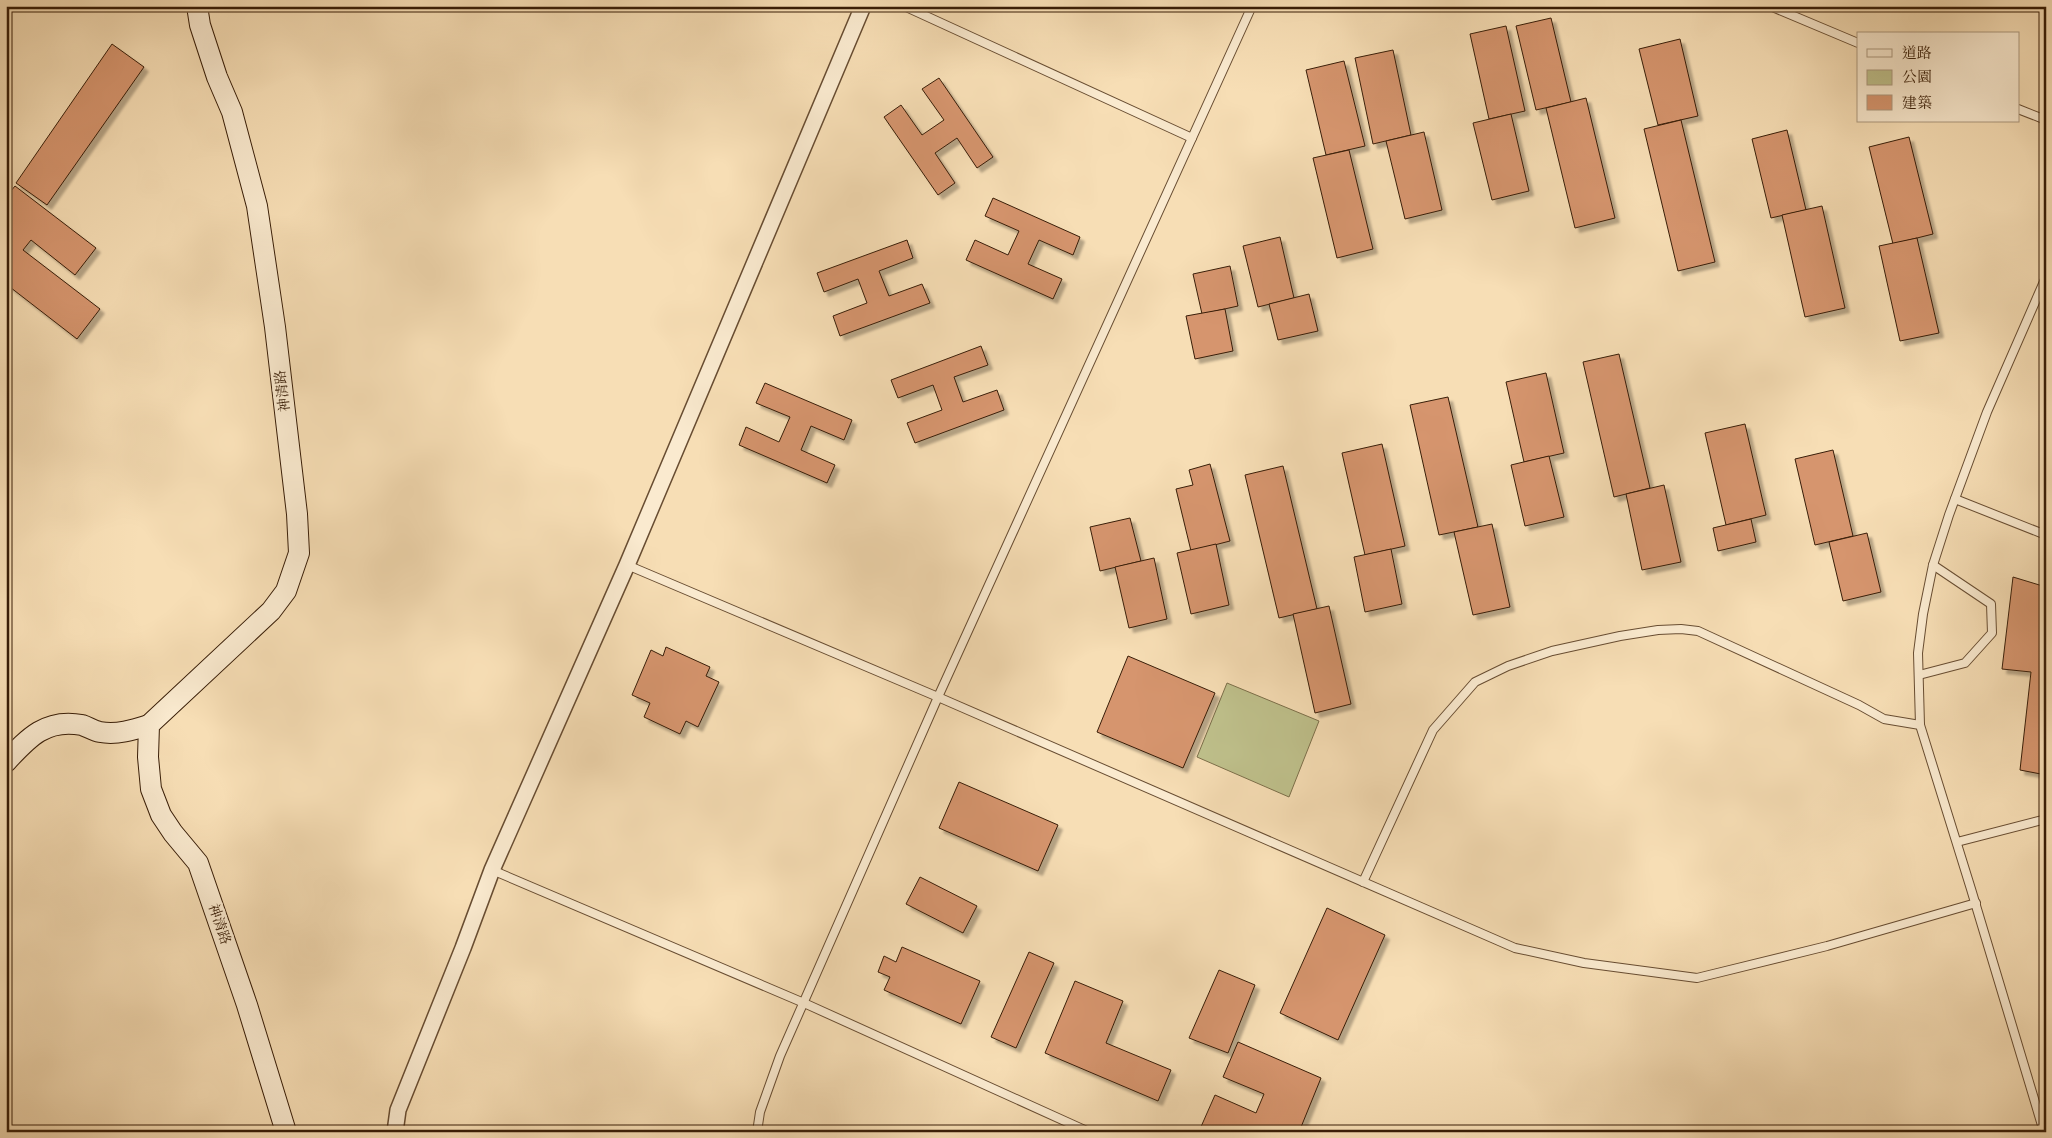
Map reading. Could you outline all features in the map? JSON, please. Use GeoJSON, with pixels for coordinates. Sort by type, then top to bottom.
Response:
{"type":"FeatureCollection","features":[{"type":"Feature","properties":{"kind":"street","name":"神清路"},"geometry":{"type":"LineString","coordinates":[[6,762],[27,739],[54,725],[66,723],[83,726],[99,732],[122,733],[150,725],[271,611],[286,591],[299,553],[296,504],[257,206],[232,112],[214,68],[196,6]]}},
{"type":"Feature","properties":{"kind":"street"},"geometry":{"type":"LineString","coordinates":[[395,1132],[398,1110],[492,870],[627,566],[863,6]]}},
{"type":"Feature","properties":{"kind":"street","name":"神清路"},"geometry":{"type":"LineString","coordinates":[[150,725],[148,757],[151,789],[161,815],[198,863],[247,1005],[286,1132]]}},
{"type":"Feature","properties":{"kind":"lane"},"geometry":{"type":"LineString","coordinates":[[904,6],[1192,138]]}},
{"type":"Feature","properties":{"kind":"lane"},"geometry":{"type":"LineString","coordinates":[[757,1132],[760,1112],[780,1056],[938,697],[1252,6]]}},
{"type":"Feature","properties":{"kind":"lane"},"geometry":{"type":"LineString","coordinates":[[1770,6],[1857,43]]}},
{"type":"Feature","properties":{"kind":"lane"},"geometry":{"type":"LineString","coordinates":[[2020,110],[2046,120]]}},
{"type":"Feature","properties":{"kind":"lane"},"geometry":{"type":"LineString","coordinates":[[2044,1132],[1976,903],[1920,725],[1919,643],[1932,565],[1986,412],[2046,277]]}},
{"type":"Feature","properties":{"kind":"lane"},"geometry":{"type":"LineString","coordinates":[[1955,499],[2046,535]]}},
{"type":"Feature","properties":{"kind":"lane"},"geometry":{"type":"LineString","coordinates":[[1919,675],[1965,663],[1992,633],[1991,604],[1932,565]]}},
{"type":"Feature","properties":{"kind":"lane"},"geometry":{"type":"LineString","coordinates":[[627,566],[938,697],[1528,952],[1584,963],[1697,978],[1827,946],[1976,903]]}},
{"type":"Feature","properties":{"kind":"lane"},"geometry":{"type":"LineString","coordinates":[[1363,882],[1434,730],[1475,682],[1508,666],[1552,651],[1658,630],[1681,629],[1698,631],[1884,718],[1920,725]]}},
{"type":"Feature","properties":{"kind":"lane"},"geometry":{"type":"LineString","coordinates":[[1957,842],[2046,819]]}},
{"type":"Feature","properties":{"kind":"lane"},"geometry":{"type":"LineString","coordinates":[[492,870],[804,1004],[1089,1132]]}},
{"type":"Feature","properties":{"kind":"green space"},"geometry":{"type":"Polygon","coordinates":[[[1227,683],[1319,721],[1289,797],[1197,757],[1227,683]]]}},
{"type":"Feature","properties":{"kind":"building"},"geometry":{"type":"Polygon","coordinates":[[[1551,18],[1571,102],[1536,110],[1516,26],[1551,18]]]}},
{"type":"Feature","properties":{"kind":"building"},"geometry":{"type":"Polygon","coordinates":[[[1506,26],[1525,111],[1489,119],[1470,34],[1506,26]]]}},
{"type":"Feature","properties":{"kind":"building"},"geometry":{"type":"Polygon","coordinates":[[[1680,39],[1698,116],[1658,125],[1639,49],[1680,39]]]}},
{"type":"Feature","properties":{"kind":"building"},"geometry":{"type":"Polygon","coordinates":[[[112,44],[144,67],[47,205],[16,183],[112,44]]]}},
{"type":"Feature","properties":{"kind":"building"},"geometry":{"type":"Polygon","coordinates":[[[1393,50],[1411,135],[1373,144],[1355,58],[1393,50]]]}},
{"type":"Feature","properties":{"kind":"building"},"geometry":{"type":"Polygon","coordinates":[[[1344,61],[1365,146],[1326,155],[1306,70],[1344,61]]]}},
{"type":"Feature","properties":{"kind":"building"},"geometry":{"type":"Polygon","coordinates":[[[939,78],[993,157],[977,168],[957,138],[935,153],[955,183],[938,195],[884,117],[901,105],[922,135],[944,120],[922,89],[939,78]]]}},
{"type":"Feature","properties":{"kind":"building"},"geometry":{"type":"Polygon","coordinates":[[[1586,98],[1615,218],[1575,228],[1546,108],[1586,98]]]}},
{"type":"Feature","properties":{"kind":"building"},"geometry":{"type":"Polygon","coordinates":[[[1511,114],[1529,191],[1492,200],[1473,123],[1511,114]]]}},
{"type":"Feature","properties":{"kind":"building"},"geometry":{"type":"Polygon","coordinates":[[[1681,120],[1715,262],[1678,271],[1644,129],[1681,120]]]}},
{"type":"Feature","properties":{"kind":"building"},"geometry":{"type":"Polygon","coordinates":[[[1787,130],[1806,210],[1771,218],[1752,139],[1787,130]]]}},
{"type":"Feature","properties":{"kind":"building"},"geometry":{"type":"Polygon","coordinates":[[[1424,132],[1442,210],[1405,219],[1386,141],[1424,132]]]}},
{"type":"Feature","properties":{"kind":"building"},"geometry":{"type":"Polygon","coordinates":[[[1909,137],[1933,234],[1893,244],[1869,147],[1909,137]]]}},
{"type":"Feature","properties":{"kind":"building"},"geometry":{"type":"Polygon","coordinates":[[[1349,150],[1373,249],[1337,258],[1313,158],[1349,150]]]}},
{"type":"Feature","properties":{"kind":"building"},"geometry":{"type":"Polygon","coordinates":[[[15,186],[96,248],[75,275],[31,240],[23,250],[100,309],[77,339],[6,284],[6,197],[15,186]]]}},
{"type":"Feature","properties":{"kind":"building"},"geometry":{"type":"Polygon","coordinates":[[[993,198],[1080,237],[1073,255],[1039,240],[1028,264],[1062,279],[1053,299],[966,260],[975,240],[1008,255],[1019,231],[985,216],[993,198]]]}},
{"type":"Feature","properties":{"kind":"building"},"geometry":{"type":"Polygon","coordinates":[[[1822,206],[1845,308],[1805,317],[1782,215],[1822,206]]]}},
{"type":"Feature","properties":{"kind":"building"},"geometry":{"type":"Polygon","coordinates":[[[1280,237],[1294,298],[1258,307],[1243,246],[1280,237]]]}},
{"type":"Feature","properties":{"kind":"building"},"geometry":{"type":"Polygon","coordinates":[[[1917,238],[1939,333],[1900,341],[1879,246],[1917,238]]]}},
{"type":"Feature","properties":{"kind":"building"},"geometry":{"type":"Polygon","coordinates":[[[907,240],[913,258],[879,271],[889,296],[922,284],[930,303],[840,336],[833,316],[867,303],[858,279],[824,292],[817,273],[907,240]]]}},
{"type":"Feature","properties":{"kind":"building"},"geometry":{"type":"Polygon","coordinates":[[[1230,266],[1238,306],[1202,314],[1193,274],[1230,266]]]}},
{"type":"Feature","properties":{"kind":"building"},"geometry":{"type":"Polygon","coordinates":[[[1309,294],[1318,331],[1278,340],[1269,304],[1309,294]]]}},
{"type":"Feature","properties":{"kind":"building"},"geometry":{"type":"Polygon","coordinates":[[[1225,309],[1233,351],[1195,359],[1186,316],[1225,309]]]}},
{"type":"Feature","properties":{"kind":"building"},"geometry":{"type":"Polygon","coordinates":[[[981,346],[988,365],[954,377],[963,402],[997,390],[1004,410],[915,443],[907,423],[942,410],[933,385],[898,398],[891,380],[981,346]]]}},
{"type":"Feature","properties":{"kind":"building"},"geometry":{"type":"Polygon","coordinates":[[[1619,354],[1650,488],[1614,497],[1583,362],[1619,354]]]}},
{"type":"Feature","properties":{"kind":"building"},"geometry":{"type":"Polygon","coordinates":[[[1546,373],[1564,453],[1524,462],[1506,382],[1546,373]]]}},
{"type":"Feature","properties":{"kind":"building"},"geometry":{"type":"Polygon","coordinates":[[[765,383],[852,420],[844,440],[811,426],[801,450],[835,465],[827,483],[739,445],[746,427],[779,442],[790,417],[756,403],[765,383]]]}},
{"type":"Feature","properties":{"kind":"building"},"geometry":{"type":"Polygon","coordinates":[[[1448,397],[1478,527],[1439,535],[1410,405],[1448,397]]]}},
{"type":"Feature","properties":{"kind":"building"},"geometry":{"type":"Polygon","coordinates":[[[1745,424],[1766,515],[1726,525],[1705,433],[1745,424]]]}},
{"type":"Feature","properties":{"kind":"building"},"geometry":{"type":"Polygon","coordinates":[[[1382,444],[1405,546],[1365,555],[1342,453],[1382,444]]]}},
{"type":"Feature","properties":{"kind":"building"},"geometry":{"type":"Polygon","coordinates":[[[1833,450],[1853,536],[1815,545],[1795,459],[1833,450]]]}},
{"type":"Feature","properties":{"kind":"building"},"geometry":{"type":"Polygon","coordinates":[[[1549,456],[1564,517],[1525,526],[1511,465],[1549,456]]]}},
{"type":"Feature","properties":{"kind":"building"},"geometry":{"type":"Polygon","coordinates":[[[1210,464],[1230,541],[1191,551],[1176,489],[1193,485],[1189,470],[1210,464]]]}},
{"type":"Feature","properties":{"kind":"building"},"geometry":{"type":"Polygon","coordinates":[[[1283,466],[1317,609],[1279,618],[1245,475],[1283,466]]]}},
{"type":"Feature","properties":{"kind":"building"},"geometry":{"type":"Polygon","coordinates":[[[1664,485],[1681,562],[1642,570],[1626,494],[1664,485]]]}},
{"type":"Feature","properties":{"kind":"building"},"geometry":{"type":"Polygon","coordinates":[[[1130,518],[1141,561],[1100,571],[1090,527],[1130,518]]]}},
{"type":"Feature","properties":{"kind":"building"},"geometry":{"type":"Polygon","coordinates":[[[1751,519],[1756,542],[1718,551],[1713,528],[1751,519]]]}},
{"type":"Feature","properties":{"kind":"building"},"geometry":{"type":"Polygon","coordinates":[[[1492,524],[1510,607],[1473,615],[1454,532],[1492,524]]]}},
{"type":"Feature","properties":{"kind":"building"},"geometry":{"type":"Polygon","coordinates":[[[1867,533],[1881,592],[1843,601],[1829,542],[1867,533]]]}},
{"type":"Feature","properties":{"kind":"building"},"geometry":{"type":"Polygon","coordinates":[[[1216,544],[1229,605],[1191,614],[1177,553],[1216,544]]]}},
{"type":"Feature","properties":{"kind":"building"},"geometry":{"type":"Polygon","coordinates":[[[1391,549],[1402,604],[1365,612],[1354,557],[1391,549]]]}},
{"type":"Feature","properties":{"kind":"building"},"geometry":{"type":"Polygon","coordinates":[[[1154,558],[1167,619],[1129,628],[1115,567],[1154,558]]]}},
{"type":"Feature","properties":{"kind":"building"},"geometry":{"type":"Polygon","coordinates":[[[2013,577],[2046,587],[2046,775],[2020,770],[2031,672],[2002,669],[2013,577]]]}},
{"type":"Feature","properties":{"kind":"building"},"geometry":{"type":"Polygon","coordinates":[[[1329,606],[1351,704],[1315,713],[1293,614],[1329,606]]]}},
{"type":"Feature","properties":{"kind":"building"},"geometry":{"type":"Polygon","coordinates":[[[666,647],[710,667],[706,676],[719,682],[698,727],[686,721],[680,734],[644,717],[650,703],[632,695],[651,650],[663,656],[666,647]]]}},
{"type":"Feature","properties":{"kind":"building"},"geometry":{"type":"Polygon","coordinates":[[[1128,656],[1215,693],[1183,768],[1097,732],[1128,656]]]}},
{"type":"Feature","properties":{"kind":"building"},"geometry":{"type":"Polygon","coordinates":[[[959,782],[1058,825],[1038,871],[939,828],[959,782]]]}},
{"type":"Feature","properties":{"kind":"building"},"geometry":{"type":"Polygon","coordinates":[[[920,877],[977,906],[963,933],[906,904],[920,877]]]}},
{"type":"Feature","properties":{"kind":"building"},"geometry":{"type":"Polygon","coordinates":[[[1327,908],[1385,935],[1338,1040],[1280,1013],[1327,908]]]}},
{"type":"Feature","properties":{"kind":"building"},"geometry":{"type":"Polygon","coordinates":[[[902,947],[980,981],[961,1024],[884,990],[890,977],[878,972],[884,956],[896,962],[902,947]]]}},
{"type":"Feature","properties":{"kind":"building"},"geometry":{"type":"Polygon","coordinates":[[[1029,952],[1054,963],[1016,1048],[991,1037],[1029,952]]]}},
{"type":"Feature","properties":{"kind":"building"},"geometry":{"type":"Polygon","coordinates":[[[1219,970],[1255,985],[1228,1053],[1189,1038],[1219,970]]]}},
{"type":"Feature","properties":{"kind":"building"},"geometry":{"type":"Polygon","coordinates":[[[1075,981],[1123,1001],[1106,1043],[1171,1070],[1158,1101],[1045,1053],[1075,981]]]}},
{"type":"Feature","properties":{"kind":"building"},"geometry":{"type":"Polygon","coordinates":[[[1238,1042],[1321,1078],[1299,1132],[1207,1132],[1200,1129],[1215,1095],[1256,1113],[1264,1094],[1223,1077],[1238,1042]]]}}]}
